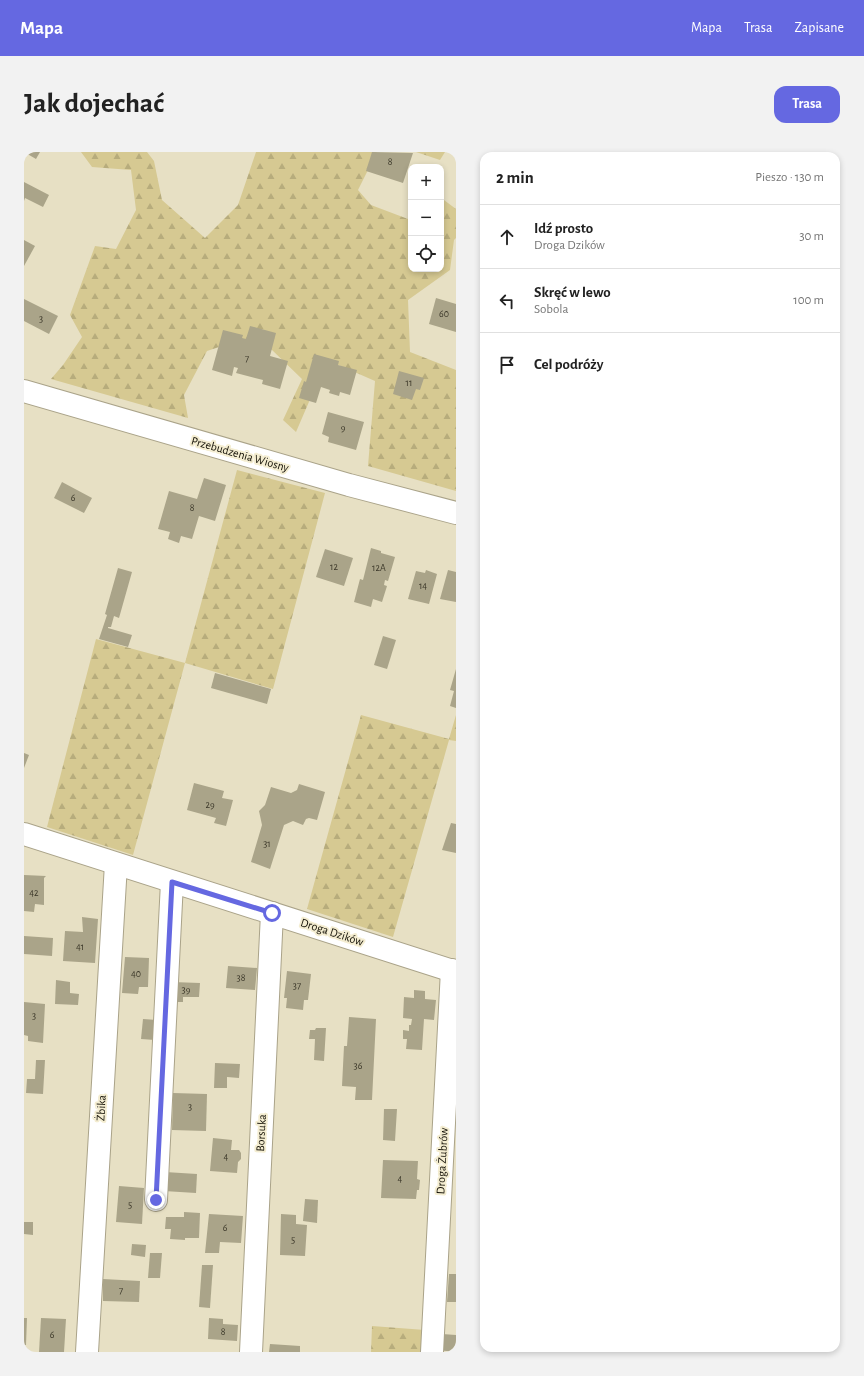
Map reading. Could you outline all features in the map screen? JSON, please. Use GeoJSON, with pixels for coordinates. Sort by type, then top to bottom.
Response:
{"type":"FeatureCollection","features":[{"type":"Feature","properties":{"kind":"street","name":"Przebudzenia Wiosny"},"geometry":{"type":"LineString","coordinates":[[24,391],[341,483],[456,513]]}},
{"type":"Feature","properties":{"kind":"street","name":"Droga Dzików"},"geometry":{"type":"LineString","coordinates":[[24,834],[454,971]]}},
{"type":"Feature","properties":{"kind":"street","name":"Żbika"},"geometry":{"type":"LineString","coordinates":[[87,1352],[116,864]]}},
{"type":"Feature","properties":{"kind":"street"},"geometry":{"type":"LineString","coordinates":[[156,1200],[172,882]]}},
{"type":"Feature","properties":{"kind":"street","name":"Borsuka"},"geometry":{"type":"LineString","coordinates":[[251,1352],[272,913]]}},
{"type":"Feature","properties":{"kind":"street","name":"Droga Żubrów"},"geometry":{"type":"LineString","coordinates":[[432,1352],[454,971]]}},
{"type":"Feature","properties":{"kind":"green space"},"geometry":{"type":"Polygon","coordinates":[[[81,152],[147,152],[154,161],[162,200],[205,238],[238,205],[256,152],[377,152],[358,190],[371,205],[408,219],[408,272],[444,272],[444,200],[456,209],[456,238],[454,240],[450,270],[408,300],[410,352],[456,370],[456,491],[368,466],[375,381],[327,360],[296,432],[283,420],[302,379],[272,350],[237,341],[207,351],[184,395],[188,418],[51,379],[63,365],[82,337],[70,315],[95,246],[116,249],[136,210],[131,170],[92,167],[81,152]]]}},
{"type":"Feature","properties":{"kind":"green space"},"geometry":{"type":"Polygon","coordinates":[[[416,152],[445,152],[440,160],[416,152]]]}},
{"type":"Feature","properties":{"kind":"green space"},"geometry":{"type":"Polygon","coordinates":[[[237,470],[325,493],[273,689],[185,663],[237,470]]]}},
{"type":"Feature","properties":{"kind":"green space"},"geometry":{"type":"Polygon","coordinates":[[[96,639],[185,663],[133,855],[47,827],[96,639]]]}},
{"type":"Feature","properties":{"kind":"green space"},"geometry":{"type":"Polygon","coordinates":[[[361,715],[449,739],[456,715],[456,741],[449,740],[393,937],[307,909],[361,715]]]}},
{"type":"Feature","properties":{"kind":"green space"},"geometry":{"type":"Polygon","coordinates":[[[372,1326],[425,1330],[424,1352],[371,1352],[372,1326]]]}},
{"type":"Feature","properties":{"kind":"building"},"geometry":{"type":"Polygon","coordinates":[[[24,152],[40,152],[36,159],[24,152]]]}},
{"type":"Feature","properties":{"kind":"building"},"geometry":{"type":"Polygon","coordinates":[[[372,152],[413,153],[409,164],[408,164],[403,183],[366,171],[372,152]]]}},
{"type":"Feature","properties":{"kind":"building"},"geometry":{"type":"Polygon","coordinates":[[[24,182],[49,195],[43,207],[25,198],[24,201],[24,182]]]}},
{"type":"Feature","properties":{"kind":"building"},"geometry":{"type":"Polygon","coordinates":[[[24,240],[35,246],[24,266],[24,240]]]}},
{"type":"Feature","properties":{"kind":"building"},"geometry":{"type":"Polygon","coordinates":[[[436,298],[456,304],[456,332],[429,324],[436,298]]]}},
{"type":"Feature","properties":{"kind":"building"},"geometry":{"type":"Polygon","coordinates":[[[24,299],[58,316],[49,334],[24,321],[24,299]]]}},
{"type":"Feature","properties":{"kind":"building"},"geometry":{"type":"Polygon","coordinates":[[[250,326],[276,333],[270,356],[288,361],[280,389],[262,384],[263,380],[236,373],[238,368],[234,367],[232,376],[212,370],[223,330],[243,335],[242,338],[246,339],[250,326]]]}},
{"type":"Feature","properties":{"kind":"building"},"geometry":{"type":"Polygon","coordinates":[[[314,354],[339,361],[338,365],[357,370],[350,395],[340,392],[339,396],[329,393],[330,390],[321,387],[316,403],[299,398],[304,381],[306,382],[314,354]]]}},
{"type":"Feature","properties":{"kind":"building"},"geometry":{"type":"Polygon","coordinates":[[[399,371],[424,378],[420,390],[416,389],[412,400],[393,394],[399,371]]]}},
{"type":"Feature","properties":{"kind":"building"},"geometry":{"type":"Polygon","coordinates":[[[328,412],[364,422],[356,450],[328,442],[329,437],[322,434],[328,412]]]}},
{"type":"Feature","properties":{"kind":"building"},"geometry":{"type":"Polygon","coordinates":[[[204,478],[226,485],[215,521],[199,516],[192,539],[181,536],[179,543],[168,539],[170,532],[158,529],[169,491],[197,499],[204,478]]]}},
{"type":"Feature","properties":{"kind":"building"},"geometry":{"type":"Polygon","coordinates":[[[62,482],[92,498],[84,513],[54,498],[62,482]]]}},
{"type":"Feature","properties":{"kind":"building"},"geometry":{"type":"Polygon","coordinates":[[[371,548],[395,557],[388,581],[385,580],[384,585],[387,586],[382,602],[373,599],[371,607],[354,602],[360,579],[363,580],[371,548]]]}},
{"type":"Feature","properties":{"kind":"building"},"geometry":{"type":"Polygon","coordinates":[[[325,549],[353,558],[344,586],[316,577],[325,549]]]}},
{"type":"Feature","properties":{"kind":"building"},"geometry":{"type":"Polygon","coordinates":[[[118,568],[132,572],[119,618],[114,616],[111,627],[108,628],[132,635],[128,647],[99,639],[107,615],[105,614],[118,568]]]}},
{"type":"Feature","properties":{"kind":"building"},"geometry":{"type":"Polygon","coordinates":[[[426,570],[437,574],[429,604],[408,599],[416,571],[425,573],[426,570]]]}},
{"type":"Feature","properties":{"kind":"building"},"geometry":{"type":"Polygon","coordinates":[[[448,570],[456,572],[456,602],[440,599],[448,570]]]}},
{"type":"Feature","properties":{"kind":"building"},"geometry":{"type":"Polygon","coordinates":[[[383,636],[396,640],[387,669],[374,665],[383,636]]]}},
{"type":"Feature","properties":{"kind":"building"},"geometry":{"type":"Polygon","coordinates":[[[456,669],[456,708],[450,706],[454,691],[450,690],[456,669]]]}},
{"type":"Feature","properties":{"kind":"building"},"geometry":{"type":"Polygon","coordinates":[[[215,673],[271,689],[267,704],[211,688],[215,673]]]}},
{"type":"Feature","properties":{"kind":"building"},"geometry":{"type":"Polygon","coordinates":[[[24,753],[29,755],[24,768],[24,753]]]}},
{"type":"Feature","properties":{"kind":"building"},"geometry":{"type":"Polygon","coordinates":[[[194,783],[224,791],[222,798],[233,800],[226,826],[214,823],[216,818],[187,810],[194,783]]]}},
{"type":"Feature","properties":{"kind":"building"},"geometry":{"type":"Polygon","coordinates":[[[299,784],[325,792],[317,820],[309,818],[306,819],[303,825],[293,821],[284,825],[270,869],[251,862],[262,825],[259,811],[265,805],[271,787],[291,793],[297,790],[299,784]]]}},
{"type":"Feature","properties":{"kind":"building"},"geometry":{"type":"Polygon","coordinates":[[[451,823],[456,824],[456,853],[442,850],[451,823]]]}},
{"type":"Feature","properties":{"kind":"building"},"geometry":{"type":"Polygon","coordinates":[[[24,875],[46,876],[44,878],[44,905],[35,904],[34,912],[24,911],[24,875]]]}},
{"type":"Feature","properties":{"kind":"building"},"geometry":{"type":"Polygon","coordinates":[[[82,917],[98,919],[95,963],[63,961],[65,931],[83,932],[82,917]]]}},
{"type":"Feature","properties":{"kind":"building"},"geometry":{"type":"Polygon","coordinates":[[[24,936],[53,938],[52,956],[24,954],[24,936]]]}},
{"type":"Feature","properties":{"kind":"building"},"geometry":{"type":"Polygon","coordinates":[[[125,957],[149,958],[148,987],[139,987],[138,994],[122,993],[125,957]]]}},
{"type":"Feature","properties":{"kind":"building"},"geometry":{"type":"Polygon","coordinates":[[[228,966],[257,968],[255,990],[226,988],[228,966]]]}},
{"type":"Feature","properties":{"kind":"building"},"geometry":{"type":"Polygon","coordinates":[[[287,971],[311,974],[308,1000],[304,1000],[303,1010],[286,1008],[287,998],[284,998],[287,971]]]}},
{"type":"Feature","properties":{"kind":"building"},"geometry":{"type":"Polygon","coordinates":[[[56,980],[70,982],[70,993],[79,994],[78,1005],[55,1004],[56,980]]]}},
{"type":"Feature","properties":{"kind":"building"},"geometry":{"type":"Polygon","coordinates":[[[172,982],[200,983],[199,997],[183,997],[183,1002],[175,1002],[172,982]]]}},
{"type":"Feature","properties":{"kind":"building"},"geometry":{"type":"Polygon","coordinates":[[[414,990],[425,991],[425,999],[436,1000],[434,1020],[424,1019],[422,1050],[406,1049],[407,1039],[403,1039],[403,1030],[409,1031],[409,1025],[411,1025],[412,1019],[403,1018],[404,997],[414,998],[414,990]]]}},
{"type":"Feature","properties":{"kind":"building"},"geometry":{"type":"Polygon","coordinates":[[[24,1002],[45,1004],[43,1043],[28,1041],[28,1036],[24,1035],[24,1002]]]}},
{"type":"Feature","properties":{"kind":"building"},"geometry":{"type":"Polygon","coordinates":[[[349,1017],[376,1019],[372,1100],[355,1100],[356,1087],[342,1086],[344,1046],[347,1046],[349,1017]]]}},
{"type":"Feature","properties":{"kind":"building"},"geometry":{"type":"Polygon","coordinates":[[[143,1019],[157,1020],[155,1040],[141,1039],[143,1019]]]}},
{"type":"Feature","properties":{"kind":"building"},"geometry":{"type":"Polygon","coordinates":[[[316,1028],[326,1028],[324,1061],[314,1060],[315,1039],[309,1039],[310,1030],[315,1030],[316,1028]]]}},
{"type":"Feature","properties":{"kind":"building"},"geometry":{"type":"Polygon","coordinates":[[[36,1060],[45,1060],[43,1094],[26,1093],[27,1079],[35,1079],[36,1060]]]}},
{"type":"Feature","properties":{"kind":"building"},"geometry":{"type":"Polygon","coordinates":[[[215,1063],[240,1064],[239,1078],[227,1077],[227,1088],[214,1088],[215,1063]]]}},
{"type":"Feature","properties":{"kind":"building"},"geometry":{"type":"Polygon","coordinates":[[[173,1093],[207,1094],[206,1131],[172,1130],[173,1093]]]}},
{"type":"Feature","properties":{"kind":"building"},"geometry":{"type":"Polygon","coordinates":[[[384,1109],[397,1109],[395,1141],[383,1140],[384,1109]]]}},
{"type":"Feature","properties":{"kind":"building"},"geometry":{"type":"Polygon","coordinates":[[[213,1138],[232,1140],[231,1150],[239,1150],[241,1153],[241,1159],[238,1162],[237,1173],[210,1171],[213,1138]]]}},
{"type":"Feature","properties":{"kind":"building"},"geometry":{"type":"Polygon","coordinates":[[[383,1160],[418,1161],[417,1179],[420,1180],[416,1199],[381,1198],[383,1160]]]}},
{"type":"Feature","properties":{"kind":"building"},"geometry":{"type":"Polygon","coordinates":[[[165,1172],[197,1174],[196,1193],[164,1191],[165,1172]]]}},
{"type":"Feature","properties":{"kind":"building"},"geometry":{"type":"Polygon","coordinates":[[[119,1186],[144,1188],[142,1224],[116,1222],[119,1186]]]}},
{"type":"Feature","properties":{"kind":"building"},"geometry":{"type":"Polygon","coordinates":[[[305,1199],[318,1200],[317,1223],[303,1221],[305,1199]]]}},
{"type":"Feature","properties":{"kind":"building"},"geometry":{"type":"Polygon","coordinates":[[[184,1212],[200,1213],[199,1238],[185,1238],[185,1240],[170,1239],[171,1229],[165,1229],[166,1217],[184,1217],[184,1212]]]}},
{"type":"Feature","properties":{"kind":"building"},"geometry":{"type":"Polygon","coordinates":[[[209,1214],[243,1216],[241,1243],[220,1242],[219,1253],[205,1253],[209,1214]]]}},
{"type":"Feature","properties":{"kind":"building"},"geometry":{"type":"Polygon","coordinates":[[[281,1214],[296,1215],[296,1224],[307,1225],[305,1256],[280,1255],[281,1214]]]}},
{"type":"Feature","properties":{"kind":"building"},"geometry":{"type":"Polygon","coordinates":[[[24,1222],[33,1222],[33,1235],[24,1234],[24,1222]]]}},
{"type":"Feature","properties":{"kind":"building"},"geometry":{"type":"Polygon","coordinates":[[[132,1244],[146,1245],[145,1257],[131,1255],[132,1244]]]}},
{"type":"Feature","properties":{"kind":"building"},"geometry":{"type":"Polygon","coordinates":[[[150,1253],[162,1253],[160,1278],[148,1278],[150,1253]]]}},
{"type":"Feature","properties":{"kind":"building"},"geometry":{"type":"Polygon","coordinates":[[[202,1265],[213,1265],[210,1308],[199,1307],[202,1265]]]}},
{"type":"Feature","properties":{"kind":"building"},"geometry":{"type":"Polygon","coordinates":[[[449,1274],[456,1274],[456,1302],[447,1302],[449,1274]]]}},
{"type":"Feature","properties":{"kind":"building"},"geometry":{"type":"Polygon","coordinates":[[[103,1279],[140,1281],[139,1302],[103,1301],[103,1279]]]}},
{"type":"Feature","properties":{"kind":"building"},"geometry":{"type":"Polygon","coordinates":[[[24,1318],[27,1318],[26,1345],[24,1345],[24,1318]]]}},
{"type":"Feature","properties":{"kind":"building"},"geometry":{"type":"Polygon","coordinates":[[[41,1318],[66,1319],[64,1352],[39,1352],[41,1318]]]}},
{"type":"Feature","properties":{"kind":"building"},"geometry":{"type":"Polygon","coordinates":[[[209,1318],[223,1319],[223,1324],[238,1325],[237,1341],[208,1339],[209,1318]]]}},
{"type":"Feature","properties":{"kind":"building"},"geometry":{"type":"Polygon","coordinates":[[[442,1334],[456,1335],[456,1352],[437,1350],[442,1334]]]}},
{"type":"Feature","properties":{"kind":"building"},"geometry":{"type":"Polygon","coordinates":[[[270,1344],[300,1346],[300,1352],[269,1352],[270,1344]]]}},
{"type":"Feature","properties":{"kind":"route"},"geometry":{"type":"LineString","coordinates":[[156,1200],[172,882],[272,913]]}}]}
